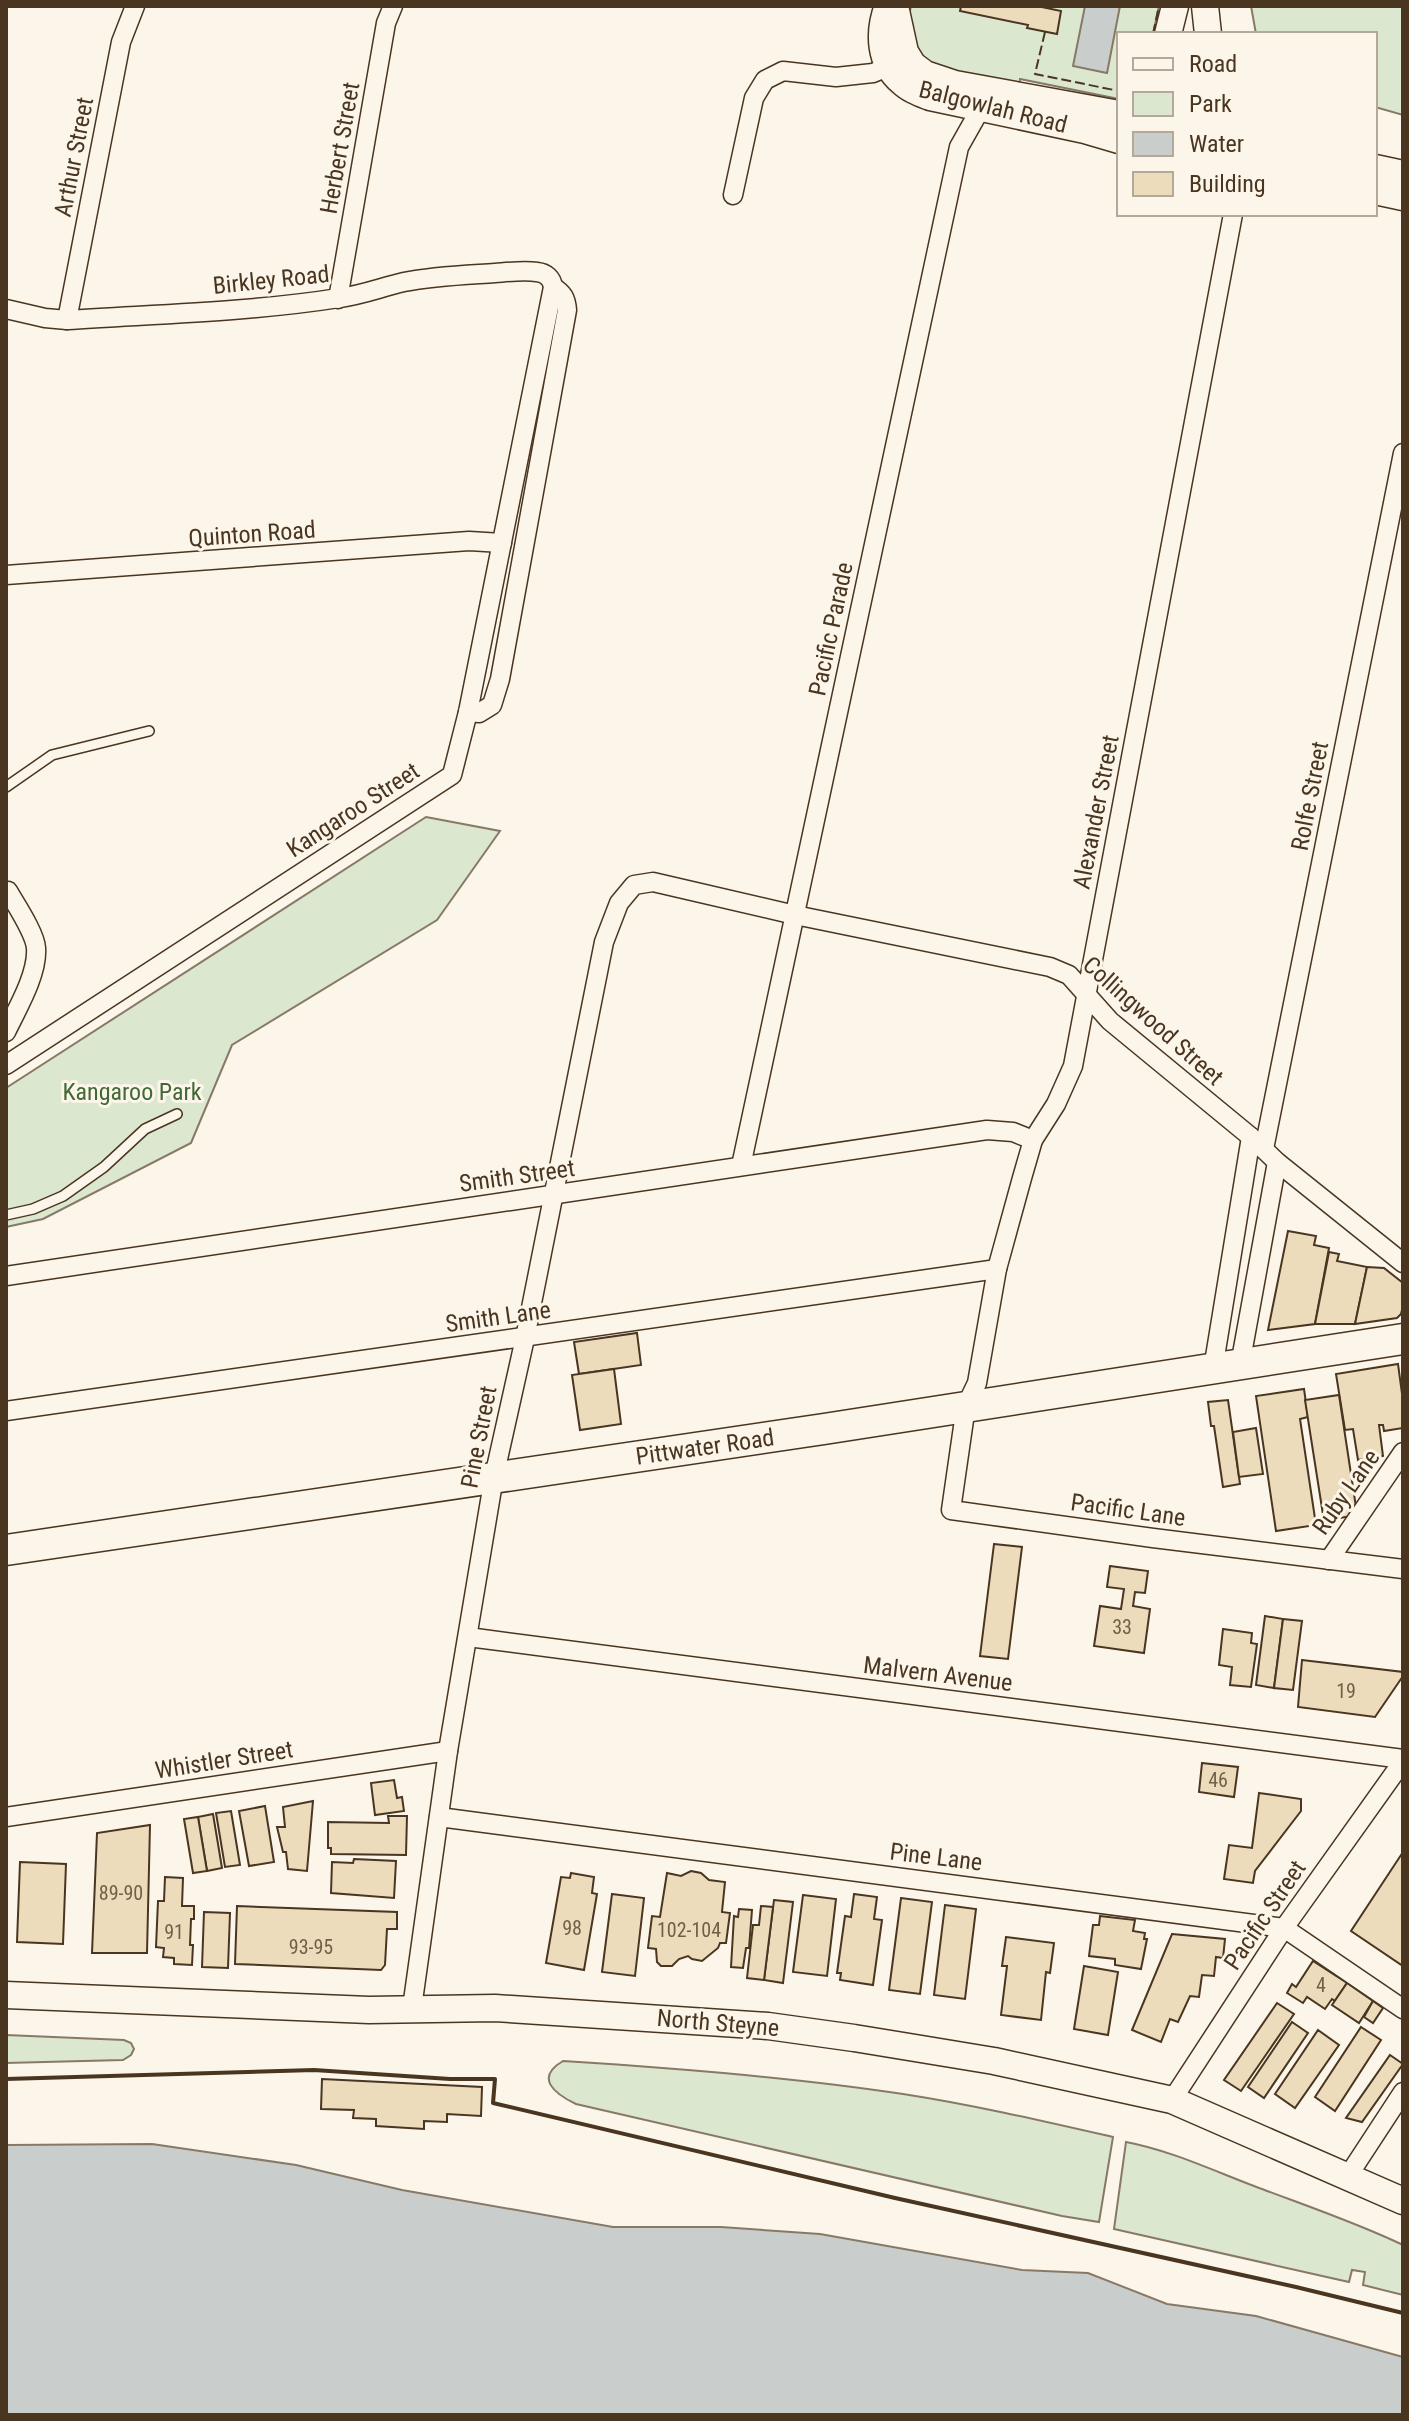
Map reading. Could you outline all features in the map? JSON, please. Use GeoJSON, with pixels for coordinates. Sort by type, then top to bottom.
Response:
{"type":"FeatureCollection","features":[{"type":"Feature","properties":{"kind":"main road","name":"Balgowlah Road"},"geometry":{"type":"LineString","coordinates":[[888,6],[882,21],[883,50],[897,77],[909,88],[930,97],[1117,139]]}},
{"type":"Feature","properties":{"kind":"main road","name":"Balgowlah Road"},"geometry":{"type":"LineString","coordinates":[[895,6],[905,52],[913,65],[925,74],[969,87],[1117,114]]}},
{"type":"Feature","properties":{"kind":"main road"},"geometry":{"type":"LineString","coordinates":[[1168,32],[1175,6]]}},
{"type":"Feature","properties":{"kind":"main road"},"geometry":{"type":"LineString","coordinates":[[1205,6],[1208,32]]}},
{"type":"Feature","properties":{"kind":"main road"},"geometry":{"type":"LineString","coordinates":[[1377,168],[1403,174]]}},
{"type":"Feature","properties":{"kind":"main road"},"geometry":{"type":"LineString","coordinates":[[1377,191],[1403,197]]}},
{"type":"Feature","properties":{"kind":"main road","name":"Pittwater Road"},"geometry":{"type":"LineString","coordinates":[[6,1550],[810,1431],[1403,1339]]}},
{"type":"Feature","properties":{"kind":"main road","name":"North Steyne"},"geometry":{"type":"LineString","coordinates":[[6,1995],[369,2010],[495,2008],[768,2026],[994,2061],[1172,2100],[1403,2201]]}},
{"type":"Feature","properties":{"kind":"street","name":"Arthur Street"},"geometry":{"type":"LineString","coordinates":[[67,320],[121,42],[135,6]]}},
{"type":"Feature","properties":{"kind":"street","name":"Herbert Street"},"geometry":{"type":"LineString","coordinates":[[338,299],[386,23],[393,6]]}},
{"type":"Feature","properties":{"kind":"street"},"geometry":{"type":"LineString","coordinates":[[733,195],[754,98],[765,80],[783,71],[836,77],[873,73],[890,66]]}},
{"type":"Feature","properties":{"kind":"street","name":"Pacific Parade"},"geometry":{"type":"LineString","coordinates":[[741,1166],[959,147],[981,108]]}},
{"type":"Feature","properties":{"kind":"street","name":"Alexander Street"},"geometry":{"type":"LineString","coordinates":[[966,1406],[977,1383],[997,1269],[1033,1140],[1056,1104],[1073,1066],[1233,216]]}},
{"type":"Feature","properties":{"kind":"street","name":"Birkley Road"},"geometry":{"type":"LineString","coordinates":[[6,309],[67,320],[208,311],[338,299],[404,282],[443,277],[539,272],[552,281],[553,287]]}},
{"type":"Feature","properties":{"kind":"street"},"geometry":{"type":"LineString","coordinates":[[468,712],[479,713],[492,705],[500,679],[567,310],[566,300],[553,287]]}},
{"type":"Feature","properties":{"kind":"street","name":"Kangaroo Street"},"geometry":{"type":"LineString","coordinates":[[6,1065],[452,775],[468,712],[553,287]]}},
{"type":"Feature","properties":{"kind":"street","name":"Rolfe Street"},"geometry":{"type":"LineString","coordinates":[[1226,1367],[1264,1149],[1403,453]]}},
{"type":"Feature","properties":{"kind":"street","name":"Quinton Road"},"geometry":{"type":"LineString","coordinates":[[6,575],[454,542],[502,543]]}},
{"type":"Feature","properties":{"kind":"street","name":"Collingwood Street"},"geometry":{"type":"LineString","coordinates":[[634,885],[653,882],[795,915],[1050,967],[1069,975],[1110,1021],[1403,1263]]}},
{"type":"Feature","properties":{"kind":"street","name":"Pine Street"},"geometry":{"type":"LineString","coordinates":[[412,2008],[448,1751],[494,1477],[604,942],[619,903],[634,885]]}},
{"type":"Feature","properties":{"kind":"street"},"geometry":{"type":"LineString","coordinates":[[6,1032],[34,966],[36,946],[8,891]]}},
{"type":"Feature","properties":{"kind":"street","name":"Smith Street"},"geometry":{"type":"LineString","coordinates":[[6,1276],[987,1130],[1013,1132],[1033,1140]]}},
{"type":"Feature","properties":{"kind":"street","name":"Rolfe Street"},"geometry":{"type":"LineString","coordinates":[[1226,1367],[1264,1149]]}},
{"type":"Feature","properties":{"kind":"street","name":"Smith Lane"},"geometry":{"type":"LineString","coordinates":[[6,1411],[997,1269]]}},
{"type":"Feature","properties":{"kind":"street","name":"Pacific Lane"},"geometry":{"type":"LineString","coordinates":[[966,1406],[951,1510],[1403,1569]]}},
{"type":"Feature","properties":{"kind":"street","name":"Ruby Lane"},"geometry":{"type":"LineString","coordinates":[[1329,1560],[1403,1452]]}},
{"type":"Feature","properties":{"kind":"street","name":"Malvern Avenue"},"geometry":{"type":"LineString","coordinates":[[468,1637],[1403,1760]]}},
{"type":"Feature","properties":{"kind":"street","name":"Whistler Street"},"geometry":{"type":"LineString","coordinates":[[6,1817],[448,1751]]}},
{"type":"Feature","properties":{"kind":"street","name":"Pacific Street"},"geometry":{"type":"LineString","coordinates":[[1172,2100],[1284,1928],[1403,1760]]}},
{"type":"Feature","properties":{"kind":"street","name":"Pine Lane"},"geometry":{"type":"LineString","coordinates":[[439,1817],[1284,1928],[1403,2009]]}},
{"type":"Feature","properties":{"kind":"street"},"geometry":{"type":"LineString","coordinates":[[1348,2176],[1403,2092]]}},
{"type":"Feature","properties":{"kind":"lane"},"geometry":{"type":"LineString","coordinates":[[6,787],[52,755],[149,731]]}},
{"type":"Feature","properties":{"kind":"lane"},"geometry":{"type":"LineString","coordinates":[[6,1215],[33,1209],[63,1196],[104,1167],[145,1129],[177,1114]]}},
{"type":"Feature","properties":{"kind":"green space"},"geometry":{"type":"Polygon","coordinates":[[[911,6],[1159,6],[1153,32],[1117,32],[1117,99],[1020,79],[1019,86],[924,64],[907,25],[911,6]]]}},
{"type":"Feature","properties":{"kind":"green space"},"geometry":{"type":"Polygon","coordinates":[[[1251,6],[1403,6],[1403,115],[1377,108],[1377,32],[1256,32],[1251,6]]]}},
{"type":"Feature","properties":{"kind":"green space","name":"Kangaroo Park"},"geometry":{"type":"Polygon","coordinates":[[[426,817],[500,831],[437,920],[232,1045],[191,1143],[43,1219],[6,1227],[6,1088],[426,817]]]}},
{"type":"Feature","properties":{"kind":"green space"},"geometry":{"type":"Polygon","coordinates":[[[6,2035],[124,2040],[131,2043],[134,2049],[123,2060],[6,2063],[6,2035]]]}},
{"type":"Feature","properties":{"kind":"green space"},"geometry":{"type":"Polygon","coordinates":[[[563,2061],[861,2088],[956,2103],[1113,2137],[1099,2222],[576,2104],[555,2090],[549,2079],[554,2067],[563,2061]]]}},
{"type":"Feature","properties":{"kind":"green space"},"geometry":{"type":"Polygon","coordinates":[[[1126,2142],[1190,2161],[1403,2245],[1403,2295],[1363,2285],[1365,2272],[1352,2270],[1349,2282],[1114,2229],[1126,2142]]]}},
{"type":"Feature","properties":{"kind":"water"},"geometry":{"type":"Polygon","coordinates":[[[1085,6],[1120,6],[1107,73],[1073,66],[1085,6]]]}},
{"type":"Feature","properties":{"kind":"water"},"geometry":{"type":"Polygon","coordinates":[[[152,2144],[296,2165],[402,2190],[613,2227],[721,2227],[820,2234],[1022,2270],[1088,2273],[1167,2304],[1256,2316],[1403,2357],[1403,2415],[6,2415],[6,2145],[152,2144]]]}},
{"type":"Feature","properties":{"kind":"building"},"geometry":{"type":"Polygon","coordinates":[[[961,6],[1037,6],[1061,11],[1057,34],[960,11],[961,6]]]}},
{"type":"Feature","properties":{"kind":"building"},"geometry":{"type":"Polygon","coordinates":[[[1288,1231],[1316,1236],[1314,1245],[1329,1248],[1315,1324],[1268,1330],[1288,1231]]]}},
{"type":"Feature","properties":{"kind":"building"},"geometry":{"type":"Polygon","coordinates":[[[1329,1252],[1339,1254],[1337,1261],[1367,1267],[1355,1324],[1315,1324],[1329,1252]]]}},
{"type":"Feature","properties":{"kind":"building"},"geometry":{"type":"Polygon","coordinates":[[[1367,1267],[1384,1268],[1403,1283],[1403,1306],[1397,1318],[1355,1324],[1367,1267]]]}},
{"type":"Feature","properties":{"kind":"building"},"geometry":{"type":"Polygon","coordinates":[[[637,1333],[641,1365],[579,1374],[574,1342],[637,1333]]]}},
{"type":"Feature","properties":{"kind":"building"},"geometry":{"type":"Polygon","coordinates":[[[1398,1364],[1403,1428],[1384,1431],[1383,1425],[1379,1425],[1383,1456],[1358,1460],[1353,1429],[1345,1430],[1336,1374],[1398,1364]]]}},
{"type":"Feature","properties":{"kind":"building"},"geometry":{"type":"Polygon","coordinates":[[[614,1369],[621,1424],[580,1430],[572,1375],[614,1369]]]}},
{"type":"Feature","properties":{"kind":"building"},"geometry":{"type":"Polygon","coordinates":[[[1304,1389],[1308,1417],[1300,1419],[1316,1525],[1276,1531],[1256,1396],[1304,1389]]]}},
{"type":"Feature","properties":{"kind":"building"},"geometry":{"type":"Polygon","coordinates":[[[1339,1395],[1356,1507],[1350,1508],[1351,1516],[1324,1521],[1305,1400],[1339,1395]]]}},
{"type":"Feature","properties":{"kind":"building"},"geometry":{"type":"Polygon","coordinates":[[[1228,1400],[1240,1484],[1223,1487],[1208,1402],[1228,1400]]]}},
{"type":"Feature","properties":{"kind":"building"},"geometry":{"type":"Polygon","coordinates":[[[1256,1428],[1263,1474],[1239,1477],[1233,1432],[1256,1428]]]}},
{"type":"Feature","properties":{"kind":"building"},"geometry":{"type":"Polygon","coordinates":[[[994,1544],[1022,1547],[1008,1659],[980,1656],[994,1544]]]}},
{"type":"Feature","properties":{"kind":"building"},"geometry":{"type":"Polygon","coordinates":[[[1110,1566],[1148,1571],[1145,1593],[1135,1592],[1133,1606],[1150,1609],[1144,1653],[1094,1646],[1100,1606],[1121,1609],[1124,1589],[1107,1587],[1110,1566]]]}},
{"type":"Feature","properties":{"kind":"building"},"geometry":{"type":"Polygon","coordinates":[[[1265,1616],[1283,1619],[1274,1688],[1256,1685],[1265,1616]]]}},
{"type":"Feature","properties":{"kind":"building"},"geometry":{"type":"Polygon","coordinates":[[[1283,1619],[1302,1621],[1293,1690],[1274,1688],[1283,1619]]]}},
{"type":"Feature","properties":{"kind":"building"},"geometry":{"type":"Polygon","coordinates":[[[1223,1629],[1252,1633],[1251,1643],[1257,1644],[1251,1687],[1230,1685],[1232,1667],[1219,1665],[1223,1629]]]}},
{"type":"Feature","properties":{"kind":"building"},"geometry":{"type":"Polygon","coordinates":[[[1302,1660],[1403,1672],[1403,1676],[1375,1717],[1298,1707],[1302,1660]]]}},
{"type":"Feature","properties":{"kind":"building"},"geometry":{"type":"Polygon","coordinates":[[[1202,1763],[1238,1767],[1234,1797],[1199,1792],[1202,1763]]]}},
{"type":"Feature","properties":{"kind":"building"},"geometry":{"type":"Polygon","coordinates":[[[394,1780],[397,1798],[402,1797],[404,1811],[375,1815],[371,1783],[394,1780]]]}},
{"type":"Feature","properties":{"kind":"building"},"geometry":{"type":"Polygon","coordinates":[[[1259,1793],[1301,1799],[1301,1811],[1255,1871],[1253,1883],[1224,1879],[1229,1845],[1252,1848],[1259,1793]]]}},
{"type":"Feature","properties":{"kind":"building"},"geometry":{"type":"Polygon","coordinates":[[[313,1801],[307,1871],[288,1869],[277,1827],[285,1827],[283,1807],[313,1801]]]}},
{"type":"Feature","properties":{"kind":"building"},"geometry":{"type":"Polygon","coordinates":[[[265,1806],[274,1862],[249,1866],[239,1811],[265,1806]]]}},
{"type":"Feature","properties":{"kind":"building"},"geometry":{"type":"Polygon","coordinates":[[[231,1811],[240,1865],[225,1867],[216,1813],[231,1811]]]}},
{"type":"Feature","properties":{"kind":"building"},"geometry":{"type":"Polygon","coordinates":[[[213,1814],[222,1868],[207,1871],[198,1817],[213,1814]]]}},
{"type":"Feature","properties":{"kind":"building"},"geometry":{"type":"Polygon","coordinates":[[[388,1816],[407,1816],[406,1855],[331,1854],[331,1848],[328,1848],[328,1822],[389,1823],[388,1816]]]}},
{"type":"Feature","properties":{"kind":"building"},"geometry":{"type":"Polygon","coordinates":[[[198,1817],[207,1871],[193,1873],[184,1819],[198,1817]]]}},
{"type":"Feature","properties":{"kind":"building"},"geometry":{"type":"Polygon","coordinates":[[[150,1825],[147,1953],[92,1953],[97,1833],[150,1825]]]}},
{"type":"Feature","properties":{"kind":"building"},"geometry":{"type":"Polygon","coordinates":[[[1403,1852],[1403,1966],[1351,1931],[1403,1852]]]}},
{"type":"Feature","properties":{"kind":"building"},"geometry":{"type":"Polygon","coordinates":[[[354,1859],[396,1861],[394,1898],[331,1893],[332,1862],[353,1863],[354,1859]]]}},
{"type":"Feature","properties":{"kind":"building"},"geometry":{"type":"Polygon","coordinates":[[[20,1862],[66,1864],[63,1944],[17,1942],[20,1862]]]}},
{"type":"Feature","properties":{"kind":"building"},"geometry":{"type":"Polygon","coordinates":[[[691,1871],[701,1873],[709,1880],[725,1882],[722,1912],[730,1913],[726,1943],[720,1943],[702,1961],[688,1956],[672,1966],[661,1966],[657,1962],[656,1949],[648,1948],[652,1916],[660,1917],[667,1873],[681,1876],[691,1871]]]}},
{"type":"Feature","properties":{"kind":"building"},"geometry":{"type":"Polygon","coordinates":[[[571,1873],[594,1877],[592,1893],[597,1894],[584,1970],[546,1963],[561,1877],[570,1878],[571,1873]]]}},
{"type":"Feature","properties":{"kind":"building"},"geometry":{"type":"Polygon","coordinates":[[[165,1877],[183,1878],[182,1906],[194,1906],[190,1945],[193,1945],[192,1965],[174,1964],[174,1958],[163,1957],[164,1948],[156,1947],[158,1901],[164,1901],[165,1877]]]}},
{"type":"Feature","properties":{"kind":"building"},"geometry":{"type":"Polygon","coordinates":[[[612,1894],[644,1898],[635,1976],[602,1972],[612,1894]]]}},
{"type":"Feature","properties":{"kind":"building"},"geometry":{"type":"Polygon","coordinates":[[[854,1894],[877,1897],[874,1919],[882,1920],[873,1985],[840,1980],[841,1973],[837,1973],[845,1916],[851,1917],[854,1894]]]}},
{"type":"Feature","properties":{"kind":"building"},"geometry":{"type":"Polygon","coordinates":[[[803,1895],[836,1899],[827,1976],[793,1972],[803,1895]]]}},
{"type":"Feature","properties":{"kind":"building"},"geometry":{"type":"Polygon","coordinates":[[[901,1898],[932,1902],[920,1994],[889,1990],[901,1898]]]}},
{"type":"Feature","properties":{"kind":"building"},"geometry":{"type":"Polygon","coordinates":[[[774,1900],[793,1902],[783,1983],[764,1980],[774,1900]]]}},
{"type":"Feature","properties":{"kind":"building"},"geometry":{"type":"Polygon","coordinates":[[[945,1905],[976,1909],[965,1999],[934,1995],[945,1905]]]}},
{"type":"Feature","properties":{"kind":"building"},"geometry":{"type":"Polygon","coordinates":[[[237,1906],[397,1912],[397,1929],[387,1929],[385,1965],[381,1970],[235,1964],[237,1906]]]}},
{"type":"Feature","properties":{"kind":"building"},"geometry":{"type":"Polygon","coordinates":[[[761,1906],[773,1907],[764,1980],[747,1978],[753,1925],[759,1925],[761,1906]]]}},
{"type":"Feature","properties":{"kind":"building"},"geometry":{"type":"Polygon","coordinates":[[[739,1909],[752,1910],[749,1948],[746,1948],[743,1968],[731,1967],[734,1916],[738,1917],[739,1909]]]}},
{"type":"Feature","properties":{"kind":"building"},"geometry":{"type":"Polygon","coordinates":[[[204,1912],[230,1913],[228,1968],[202,1967],[204,1912]]]}},
{"type":"Feature","properties":{"kind":"building"},"geometry":{"type":"Polygon","coordinates":[[[1100,1916],[1135,1920],[1133,1931],[1145,1933],[1144,1939],[1147,1939],[1141,1969],[1115,1965],[1115,1959],[1089,1956],[1093,1925],[1099,1925],[1100,1916]]]}},
{"type":"Feature","properties":{"kind":"building"},"geometry":{"type":"Polygon","coordinates":[[[1172,1934],[1225,1939],[1223,1958],[1216,1957],[1214,1976],[1202,1975],[1199,1997],[1190,1996],[1178,2022],[1170,2019],[1161,2042],[1132,2030],[1172,1934]]]}},
{"type":"Feature","properties":{"kind":"building"},"geometry":{"type":"Polygon","coordinates":[[[1006,1937],[1054,1943],[1050,1973],[1046,1972],[1041,2020],[1001,2015],[1007,1966],[1002,1966],[1006,1937]]]}},
{"type":"Feature","properties":{"kind":"building"},"geometry":{"type":"Polygon","coordinates":[[[1313,1961],[1347,1983],[1335,2001],[1332,1999],[1325,2009],[1307,1997],[1303,2003],[1287,1993],[1292,1984],[1296,1987],[1313,1961]]]}},
{"type":"Feature","properties":{"kind":"building"},"geometry":{"type":"Polygon","coordinates":[[[1084,1966],[1118,1972],[1108,2035],[1074,2029],[1084,1966]]]}},
{"type":"Feature","properties":{"kind":"building"},"geometry":{"type":"Polygon","coordinates":[[[1347,1983],[1373,2001],[1359,2023],[1332,2005],[1347,1983]]]}},
{"type":"Feature","properties":{"kind":"building"},"geometry":{"type":"Polygon","coordinates":[[[1373,2001],[1383,2008],[1373,2023],[1364,2017],[1373,2001]]]}},
{"type":"Feature","properties":{"kind":"building"},"geometry":{"type":"Polygon","coordinates":[[[1277,2003],[1294,2014],[1241,2091],[1224,2080],[1277,2003]]]}},
{"type":"Feature","properties":{"kind":"building"},"geometry":{"type":"Polygon","coordinates":[[[1292,2022],[1308,2033],[1264,2098],[1248,2087],[1292,2022]]]}},
{"type":"Feature","properties":{"kind":"building"},"geometry":{"type":"Polygon","coordinates":[[[1361,2027],[1381,2040],[1335,2111],[1315,2097],[1361,2027]]]}},
{"type":"Feature","properties":{"kind":"building"},"geometry":{"type":"Polygon","coordinates":[[[1318,2030],[1339,2045],[1295,2108],[1275,2094],[1318,2030]]]}},
{"type":"Feature","properties":{"kind":"building"},"geometry":{"type":"Polygon","coordinates":[[[1390,2055],[1403,2064],[1362,2122],[1346,2118],[1390,2055]]]}},
{"type":"Feature","properties":{"kind":"building"},"geometry":{"type":"Polygon","coordinates":[[[322,2079],[482,2087],[481,2116],[447,2114],[447,2122],[424,2121],[424,2129],[376,2126],[376,2119],[353,2118],[354,2110],[321,2109],[322,2079]]]}},
{"type":"Feature","properties":{"kind":"fence"},"geometry":{"type":"LineString","coordinates":[[1153,32],[1159,6]]}},
{"type":"Feature","properties":{"kind":"fence"},"geometry":{"type":"LineString","coordinates":[[1045,32],[1035,74],[1117,91]]}},
{"type":"Feature","properties":{"kind":"wall"},"geometry":{"type":"LineString","coordinates":[[6,2079],[314,2070],[495,2079],[493,2103],[1403,2313]]}}]}
